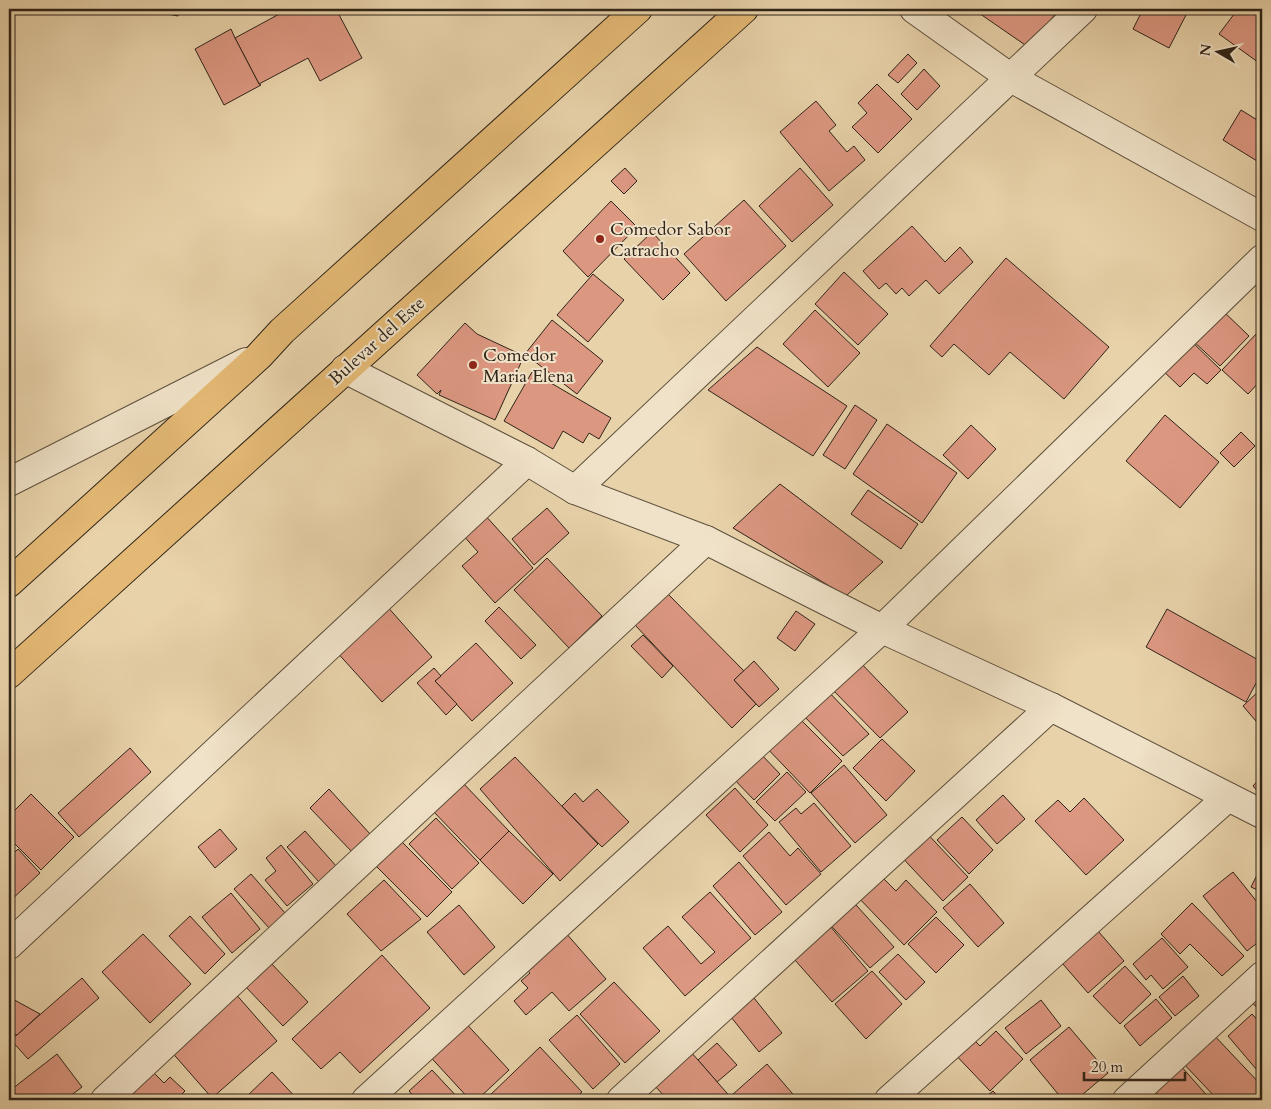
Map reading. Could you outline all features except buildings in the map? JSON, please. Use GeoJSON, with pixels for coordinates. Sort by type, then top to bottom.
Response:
{"type":"FeatureCollection","features":[{"type":"Feature","properties":{"kind":"highway"},"geometry":{"type":"LineString","coordinates":[[9,583],[259,356],[282,331],[638,9]]}},
{"type":"Feature","properties":{"kind":"highway","name":"Bulevar del Este"},"geometry":{"type":"LineString","coordinates":[[9,674],[744,9]]}},
{"type":"Feature","properties":{"kind":"street"},"geometry":{"type":"LineString","coordinates":[[914,9],[1011,78],[1262,217]]}},
{"type":"Feature","properties":{"kind":"street"},"geometry":{"type":"LineString","coordinates":[[576,490],[1083,9]]}},
{"type":"Feature","properties":{"kind":"street"},"geometry":{"type":"LineString","coordinates":[[366,1100],[882,629],[1262,259]]}},
{"type":"Feature","properties":{"kind":"street"},"geometry":{"type":"LineString","coordinates":[[9,482],[259,356]]}},
{"type":"Feature","properties":{"kind":"street"},"geometry":{"type":"LineString","coordinates":[[345,369],[527,461],[576,490],[706,540],[882,629],[1050,707],[1262,814]]}},
{"type":"Feature","properties":{"kind":"street"},"geometry":{"type":"LineString","coordinates":[[9,945],[527,461]]}},
{"type":"Feature","properties":{"kind":"street"},"geometry":{"type":"LineString","coordinates":[[105,1100],[706,540]]}},
{"type":"Feature","properties":{"kind":"street"},"geometry":{"type":"LineString","coordinates":[[620,1100],[1050,707]]}},
{"type":"Feature","properties":{"kind":"street"},"geometry":{"type":"LineString","coordinates":[[889,1100],[1228,797]]}},
{"type":"Feature","properties":{"kind":"street"},"geometry":{"type":"LineString","coordinates":[[1127,1100],[1262,976]]}},
{"type":"Feature","properties":{"kind":"place","name":"Comedor Sabor Catracho"},"geometry":{"type":"Point","coordinates":[600,239]}},
{"type":"Feature","properties":{"kind":"place","name":"Comedor Maria Elena"},"geometry":{"type":"Point","coordinates":[473,365]}}]}
